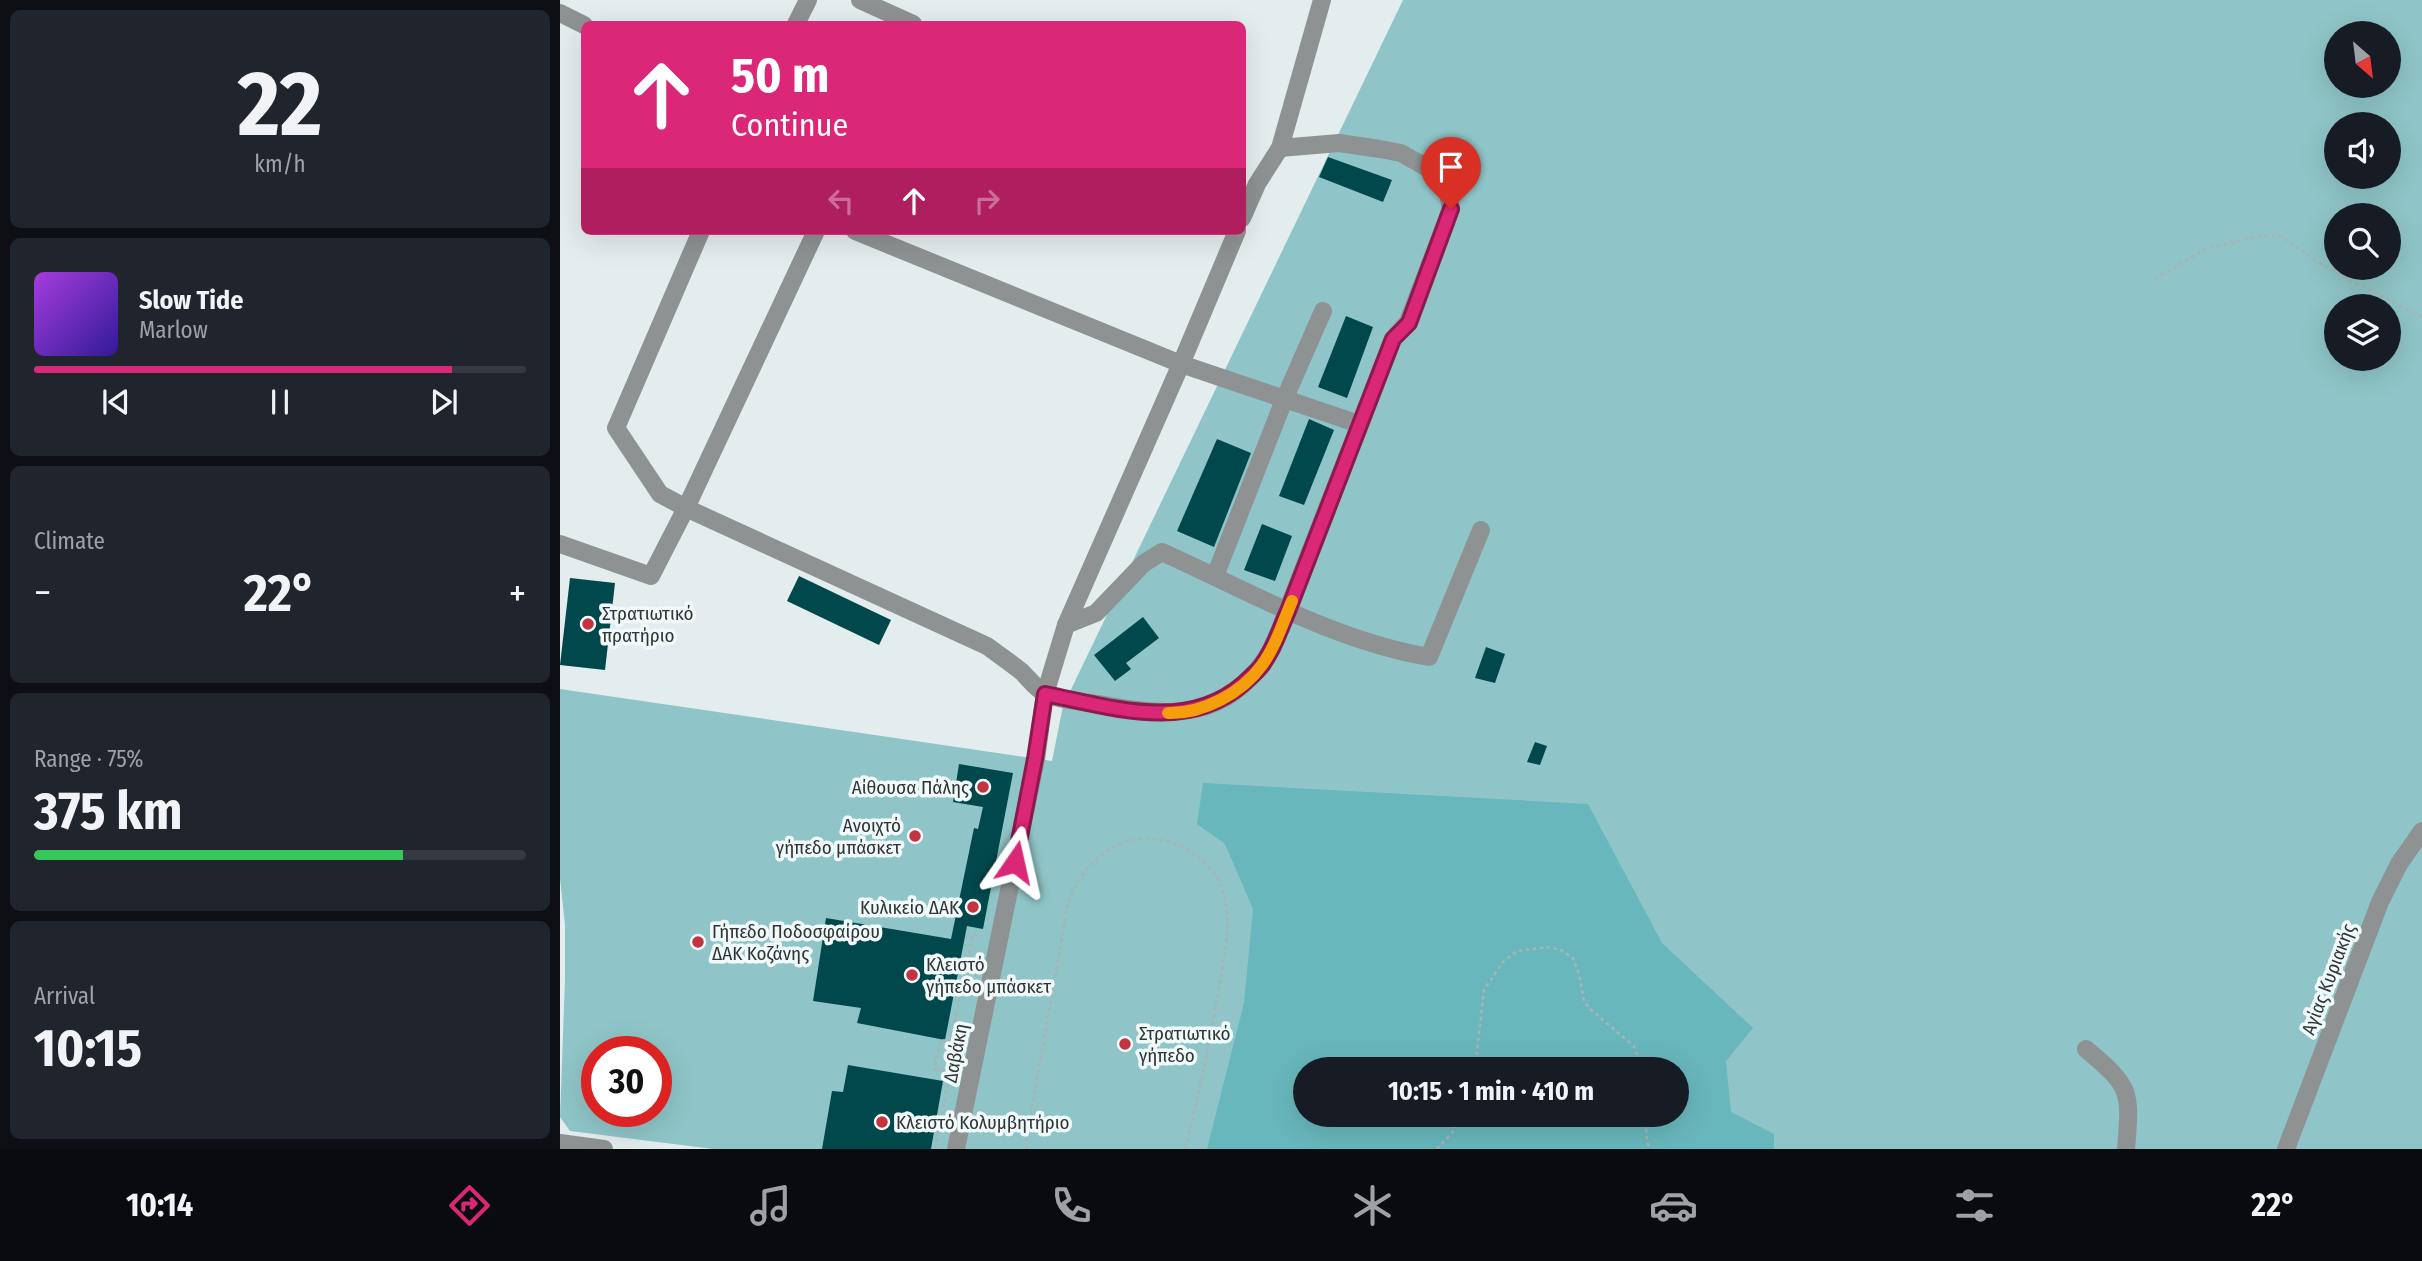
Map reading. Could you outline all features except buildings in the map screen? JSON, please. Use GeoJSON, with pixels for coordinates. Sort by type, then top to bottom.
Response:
{"type":"FeatureCollection","features":[{"type":"Feature","properties":{"kind":"street"},"geometry":{"type":"LineString","coordinates":[[798,21],[808,0]]}},
{"type":"Feature","properties":{"kind":"street"},"geometry":{"type":"LineString","coordinates":[[860,0],[906,21]]}},
{"type":"Feature","properties":{"kind":"street"},"geometry":{"type":"LineString","coordinates":[[1246,199],[1250,180],[1280,148],[1322,0]]}},
{"type":"Feature","properties":{"kind":"street"},"geometry":{"type":"LineString","coordinates":[[560,13],[581,24]]}},
{"type":"Feature","properties":{"kind":"street"},"geometry":{"type":"LineString","coordinates":[[699,235],[616,428],[660,494],[987,646],[1019,669],[1045,694],[1151,713],[1176,713],[1226,698],[1261,667],[1273,647],[1393,339],[1409,323],[1451,209],[1446,178],[1401,153],[1339,143],[1280,148]]}},
{"type":"Feature","properties":{"kind":"street"},"geometry":{"type":"LineString","coordinates":[[560,544],[651,576],[686,508],[814,235]]}},
{"type":"Feature","properties":{"kind":"street"},"geometry":{"type":"LineString","coordinates":[[865,235],[1181,364],[1359,424]]}},
{"type":"Feature","properties":{"kind":"street","name":"Δαβάκη"},"geometry":{"type":"LineString","coordinates":[[956,1149],[1035,759],[1045,694],[1066,625],[1235,235]]}},
{"type":"Feature","properties":{"kind":"street"},"geometry":{"type":"LineString","coordinates":[[1215,576],[1284,400],[1323,311]]}},
{"type":"Feature","properties":{"kind":"street"},"geometry":{"type":"LineString","coordinates":[[1066,625],[1096,613],[1144,563],[1162,552],[1288,611],[1391,650],[1429,657],[1481,530]]}},
{"type":"Feature","properties":{"kind":"street","name":"Αγίας Κυριακής"},"geometry":{"type":"LineString","coordinates":[[2286,1149],[2380,902],[2399,864],[2422,831]]}},
{"type":"Feature","properties":{"kind":"street"},"geometry":{"type":"LineString","coordinates":[[2086,1049],[2114,1072],[2125,1090],[2128,1120],[2126,1149]]}},
{"type":"Feature","properties":{"kind":"street"},"geometry":{"type":"LineString","coordinates":[[560,1143],[604,1149]]}},
{"type":"Feature","properties":{"kind":"path"},"geometry":{"type":"LineString","coordinates":[[2155,279],[2206,249],[2257,236],[2278,235],[2331,270],[2422,317]]}},
{"type":"Feature","properties":{"kind":"path"},"geometry":{"type":"LineString","coordinates":[[1027,1149],[1068,902],[1083,872],[1105,852],[1133,840],[1151,838],[1178,845],[1204,862],[1223,891],[1227,914],[1228,932],[1217,1004],[1185,1149]]}},
{"type":"Feature","properties":{"kind":"path"},"geometry":{"type":"LineString","coordinates":[[935,1149],[952,1072],[934,1069],[941,1040],[951,1041],[973,934],[983,936]]}},
{"type":"Feature","properties":{"kind":"path"},"geometry":{"type":"LineString","coordinates":[[1476,1057],[1484,990],[1503,962],[1517,951],[1546,947],[1561,950],[1573,958],[1584,1001],[1634,1046],[1638,1057]]}},
{"type":"Feature","properties":{"kind":"path"},"geometry":{"type":"LineString","coordinates":[[1437,1149],[1455,1127]]}},
{"type":"Feature","properties":{"kind":"path"},"geometry":{"type":"LineString","coordinates":[[1646,1127],[1650,1149]]}},
{"type":"Feature","properties":{"kind":"shaded area"},"geometry":{"type":"Polygon","coordinates":[[[1403,0],[2422,0],[2422,1149],[713,1149],[570,1131],[560,1117],[565,925],[560,879],[560,689],[1052,761],[1063,706],[1403,0]]]}},
{"type":"Feature","properties":{"kind":"shaded area"},"geometry":{"type":"Polygon","coordinates":[[[1203,783],[1588,804],[1662,943],[1753,1028],[1726,1061],[1731,1112],[1774,1134],[1774,1149],[1207,1149],[1244,1003],[1253,909],[1225,844],[1197,824],[1203,783]]]}},
{"type":"Feature","properties":{"kind":"slow traffic"},"geometry":{"type":"LineString","coordinates":[[1168,713],[1202,707],[1226,698],[1261,667],[1273,647],[1292,601]]}},
{"type":"Feature","properties":{"kind":"place","name":"Στρατιωτικό πρατήριο"},"geometry":{"type":"Point","coordinates":[588,624]}},
{"type":"Feature","properties":{"kind":"place","name":"Αίθουσα Πάλης"},"geometry":{"type":"Point","coordinates":[983,787]}},
{"type":"Feature","properties":{"kind":"place","name":"Ανοιχτό γήπεδο μπάσκετ"},"geometry":{"type":"Point","coordinates":[915,836]}},
{"type":"Feature","properties":{"kind":"place","name":"Κυλικείο ΔΑΚ"},"geometry":{"type":"Point","coordinates":[973,907]}},
{"type":"Feature","properties":{"kind":"place","name":"Γήπεδο Ποδοσφαίρου ΔΑΚ Κοζάνης"},"geometry":{"type":"Point","coordinates":[698,942]}},
{"type":"Feature","properties":{"kind":"place","name":"Κλειστό γήπεδο μπάσκετ"},"geometry":{"type":"Point","coordinates":[912,975]}},
{"type":"Feature","properties":{"kind":"place","name":"Στρατιωτικό γήπεδο"},"geometry":{"type":"Point","coordinates":[1125,1044]}},
{"type":"Feature","properties":{"kind":"place","name":"Κλειστό Κολυμβητήριο"},"geometry":{"type":"Point","coordinates":[882,1122]}},
{"type":"Feature","properties":{"kind":"route"},"geometry":{"type":"LineString","coordinates":[[1015,862],[1045,694],[1151,713],[1176,713],[1226,698],[1261,667],[1273,647],[1288,611],[1393,339],[1409,323],[1451,209]]}}]}
